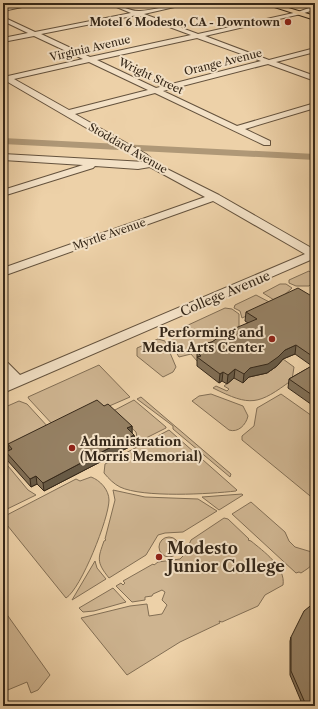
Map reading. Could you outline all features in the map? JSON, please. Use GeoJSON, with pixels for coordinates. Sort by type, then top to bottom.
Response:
{"type":"FeatureCollection","features":[{"type":"Feature","properties":{"kind":"main road"},"geometry":{"type":"LineString","coordinates":[[265,3],[315,18]]}},
{"type":"Feature","properties":{"kind":"street"},"geometry":{"type":"LineString","coordinates":[[3,9],[38,3]]}},
{"type":"Feature","properties":{"kind":"street"},"geometry":{"type":"LineString","coordinates":[[110,3],[315,79]]}},
{"type":"Feature","properties":{"kind":"street"},"geometry":{"type":"LineString","coordinates":[[3,40],[189,3]]}},
{"type":"Feature","properties":{"kind":"street"},"geometry":{"type":"LineString","coordinates":[[299,13],[312,9],[314,3]]}},
{"type":"Feature","properties":{"kind":"street","name":"Virginia Avenue"},"geometry":{"type":"LineString","coordinates":[[4,78],[299,13]]}},
{"type":"Feature","properties":{"kind":"street","name":"Wright Street"},"geometry":{"type":"LineString","coordinates":[[3,19],[267,143]]}},
{"type":"Feature","properties":{"kind":"street","name":"Orange Avenue"},"geometry":{"type":"LineString","coordinates":[[67,113],[315,50]]}},
{"type":"Feature","properties":{"kind":"street","name":"Stoddard Avenue"},"geometry":{"type":"LineString","coordinates":[[4,78],[136,152],[152,164],[215,197],[315,257]]}},
{"type":"Feature","properties":{"kind":"street"},"geometry":{"type":"LineString","coordinates":[[236,129],[315,105]]}},
{"type":"Feature","properties":{"kind":"street"},"geometry":{"type":"LineString","coordinates":[[3,157],[139,166],[152,164]]}},
{"type":"Feature","properties":{"kind":"street"},"geometry":{"type":"LineString","coordinates":[[3,193],[98,164]]}},
{"type":"Feature","properties":{"kind":"street","name":"Myrtle Avenue"},"geometry":{"type":"LineString","coordinates":[[3,272],[215,197]]}},
{"type":"Feature","properties":{"kind":"street","name":"College Avenue"},"geometry":{"type":"LineString","coordinates":[[3,388],[232,290],[315,257]]}},
{"type":"Feature","properties":{"kind":"street"},"geometry":{"type":"LineString","coordinates":[[3,366],[18,382]]}},
{"type":"Feature","properties":{"kind":"shaded area"},"geometry":{"type":"Polygon","coordinates":[[[309,271],[314,276],[313,282],[309,286],[296,286],[289,283],[289,280],[309,271]]]}},
{"type":"Feature","properties":{"kind":"shaded area"},"geometry":{"type":"Polygon","coordinates":[[[280,284],[286,284],[292,288],[280,299],[274,300],[263,293],[280,284]]]}},
{"type":"Feature","properties":{"kind":"shaded area"},"geometry":{"type":"Polygon","coordinates":[[[256,295],[273,304],[242,318],[240,311],[234,308],[235,305],[256,295]]]}},
{"type":"Feature","properties":{"kind":"shaded area"},"geometry":{"type":"Polygon","coordinates":[[[225,308],[232,309],[239,314],[239,327],[207,358],[197,361],[191,354],[179,357],[174,349],[170,336],[173,332],[225,308]]]}},
{"type":"Feature","properties":{"kind":"shaded area"},"geometry":{"type":"Polygon","coordinates":[[[158,339],[165,341],[176,367],[173,372],[163,377],[137,356],[137,348],[158,339]]]}},
{"type":"Feature","properties":{"kind":"shaded area"},"geometry":{"type":"Polygon","coordinates":[[[283,359],[294,367],[292,380],[262,399],[246,400],[237,398],[213,388],[216,386],[227,391],[229,389],[224,386],[234,378],[267,373],[277,366],[283,359]]]}},
{"type":"Feature","properties":{"kind":"shaded area"},"geometry":{"type":"Polygon","coordinates":[[[99,365],[130,397],[54,426],[28,397],[99,365]]]}},
{"type":"Feature","properties":{"kind":"shaded area"},"geometry":{"type":"Polygon","coordinates":[[[211,394],[243,406],[248,416],[241,428],[232,431],[229,430],[192,401],[199,396],[211,394]]]}},
{"type":"Feature","properties":{"kind":"shaded area"},"geometry":{"type":"Polygon","coordinates":[[[281,394],[315,418],[315,500],[242,440],[242,436],[254,426],[257,408],[281,394]]]}},
{"type":"Feature","properties":{"kind":"shaded area"},"geometry":{"type":"Polygon","coordinates":[[[141,397],[231,474],[230,477],[173,429],[173,426],[137,399],[141,397]]]}},
{"type":"Feature","properties":{"kind":"shaded area"},"geometry":{"type":"Polygon","coordinates":[[[134,400],[166,428],[138,442],[136,432],[113,411],[134,400]]]}},
{"type":"Feature","properties":{"kind":"shaded area"},"geometry":{"type":"Polygon","coordinates":[[[19,401],[27,404],[49,428],[4,451],[9,456],[3,459],[3,408],[19,401]]]}},
{"type":"Feature","properties":{"kind":"shaded area"},"geometry":{"type":"Polygon","coordinates":[[[169,430],[237,490],[194,494],[144,493],[120,487],[104,473],[105,464],[169,430]]]}},
{"type":"Feature","properties":{"kind":"shaded area"},"geometry":{"type":"Polygon","coordinates":[[[3,460],[28,490],[36,495],[3,511],[3,460]]]}},
{"type":"Feature","properties":{"kind":"shaded area"},"geometry":{"type":"Polygon","coordinates":[[[91,477],[101,483],[106,489],[109,496],[108,509],[99,537],[86,568],[72,592],[66,598],[3,520],[3,517],[76,479],[80,481],[91,477]]]}},
{"type":"Feature","properties":{"kind":"shaded area"},"geometry":{"type":"Polygon","coordinates":[[[113,490],[145,497],[198,499],[217,511],[183,532],[158,535],[146,555],[109,578],[102,568],[99,560],[100,552],[104,541],[106,540],[115,500],[113,490]]]}},
{"type":"Feature","properties":{"kind":"shaded area"},"geometry":{"type":"Polygon","coordinates":[[[243,495],[219,510],[202,497],[243,495]]]}},
{"type":"Feature","properties":{"kind":"shaded area"},"geometry":{"type":"Polygon","coordinates":[[[251,502],[285,532],[289,541],[295,547],[315,553],[313,563],[309,567],[301,573],[296,573],[232,514],[251,502]]]}},
{"type":"Feature","properties":{"kind":"shaded area"},"geometry":{"type":"Polygon","coordinates":[[[224,518],[228,519],[249,539],[248,540],[273,560],[281,572],[283,585],[265,595],[258,606],[222,622],[219,621],[220,623],[180,642],[127,675],[81,618],[130,606],[147,604],[149,616],[162,614],[167,605],[162,600],[165,592],[162,590],[153,594],[152,596],[145,597],[145,600],[132,602],[116,586],[121,583],[123,585],[125,583],[123,581],[153,564],[180,559],[185,554],[191,540],[224,518]]]}},
{"type":"Feature","properties":{"kind":"shaded area"},"geometry":{"type":"Polygon","coordinates":[[[169,537],[176,540],[179,547],[176,554],[169,557],[162,554],[159,547],[162,540],[169,537]]]}},
{"type":"Feature","properties":{"kind":"shaded area"},"geometry":{"type":"Polygon","coordinates":[[[95,561],[97,568],[106,579],[72,600],[95,561]]]}},
{"type":"Feature","properties":{"kind":"shaded area"},"geometry":{"type":"Polygon","coordinates":[[[113,588],[126,602],[94,611],[83,612],[79,608],[113,588]]]}},
{"type":"Feature","properties":{"kind":"shaded area"},"geometry":{"type":"Polygon","coordinates":[[[3,609],[50,675],[38,690],[31,693],[27,682],[3,692],[3,609]]]}},
{"type":"Feature","properties":{"kind":"building","name":"Performing and Media Arts Center"},"geometry":{"type":"Polygon","coordinates":[[[298,288],[315,298],[315,358],[296,345],[285,350],[268,364],[250,368],[244,374],[235,369],[228,375],[223,372],[220,374],[197,357],[201,356],[197,352],[207,349],[203,344],[212,342],[226,332],[257,319],[246,312],[298,288]]]}},
{"type":"Feature","properties":{"kind":"building"},"geometry":{"type":"Polygon","coordinates":[[[315,364],[315,397],[289,379],[315,364]]]}},
{"type":"Feature","properties":{"kind":"building","name":"Administration (Morris Memorial)"},"geometry":{"type":"Polygon","coordinates":[[[97,400],[104,406],[108,404],[132,426],[127,428],[134,435],[43,483],[36,476],[30,479],[6,452],[12,449],[8,444],[97,400]]]}},
{"type":"Feature","properties":{"kind":"building"},"geometry":{"type":"Polygon","coordinates":[[[315,602],[315,706],[303,706],[306,705],[291,671],[291,637],[304,611],[315,602]]]}},
{"type":"Feature","properties":{"kind":"waterway"},"geometry":{"type":"LineString","coordinates":[[3,141],[315,157]]}},
{"type":"Feature","properties":{"kind":"place","name":"Motel 6 Modesto, CA - Downtown"},"geometry":{"type":"Point","coordinates":[288,22]}},
{"type":"Feature","properties":{"kind":"place","name":"Performing and Media Arts Center"},"geometry":{"type":"Point","coordinates":[272,339]}},
{"type":"Feature","properties":{"kind":"place","name":"Administration (Morris Memorial)"},"geometry":{"type":"Point","coordinates":[72,448]}},
{"type":"Feature","properties":{"kind":"place","name":"Modesto Junior College"},"geometry":{"type":"Point","coordinates":[159,557]}}]}
